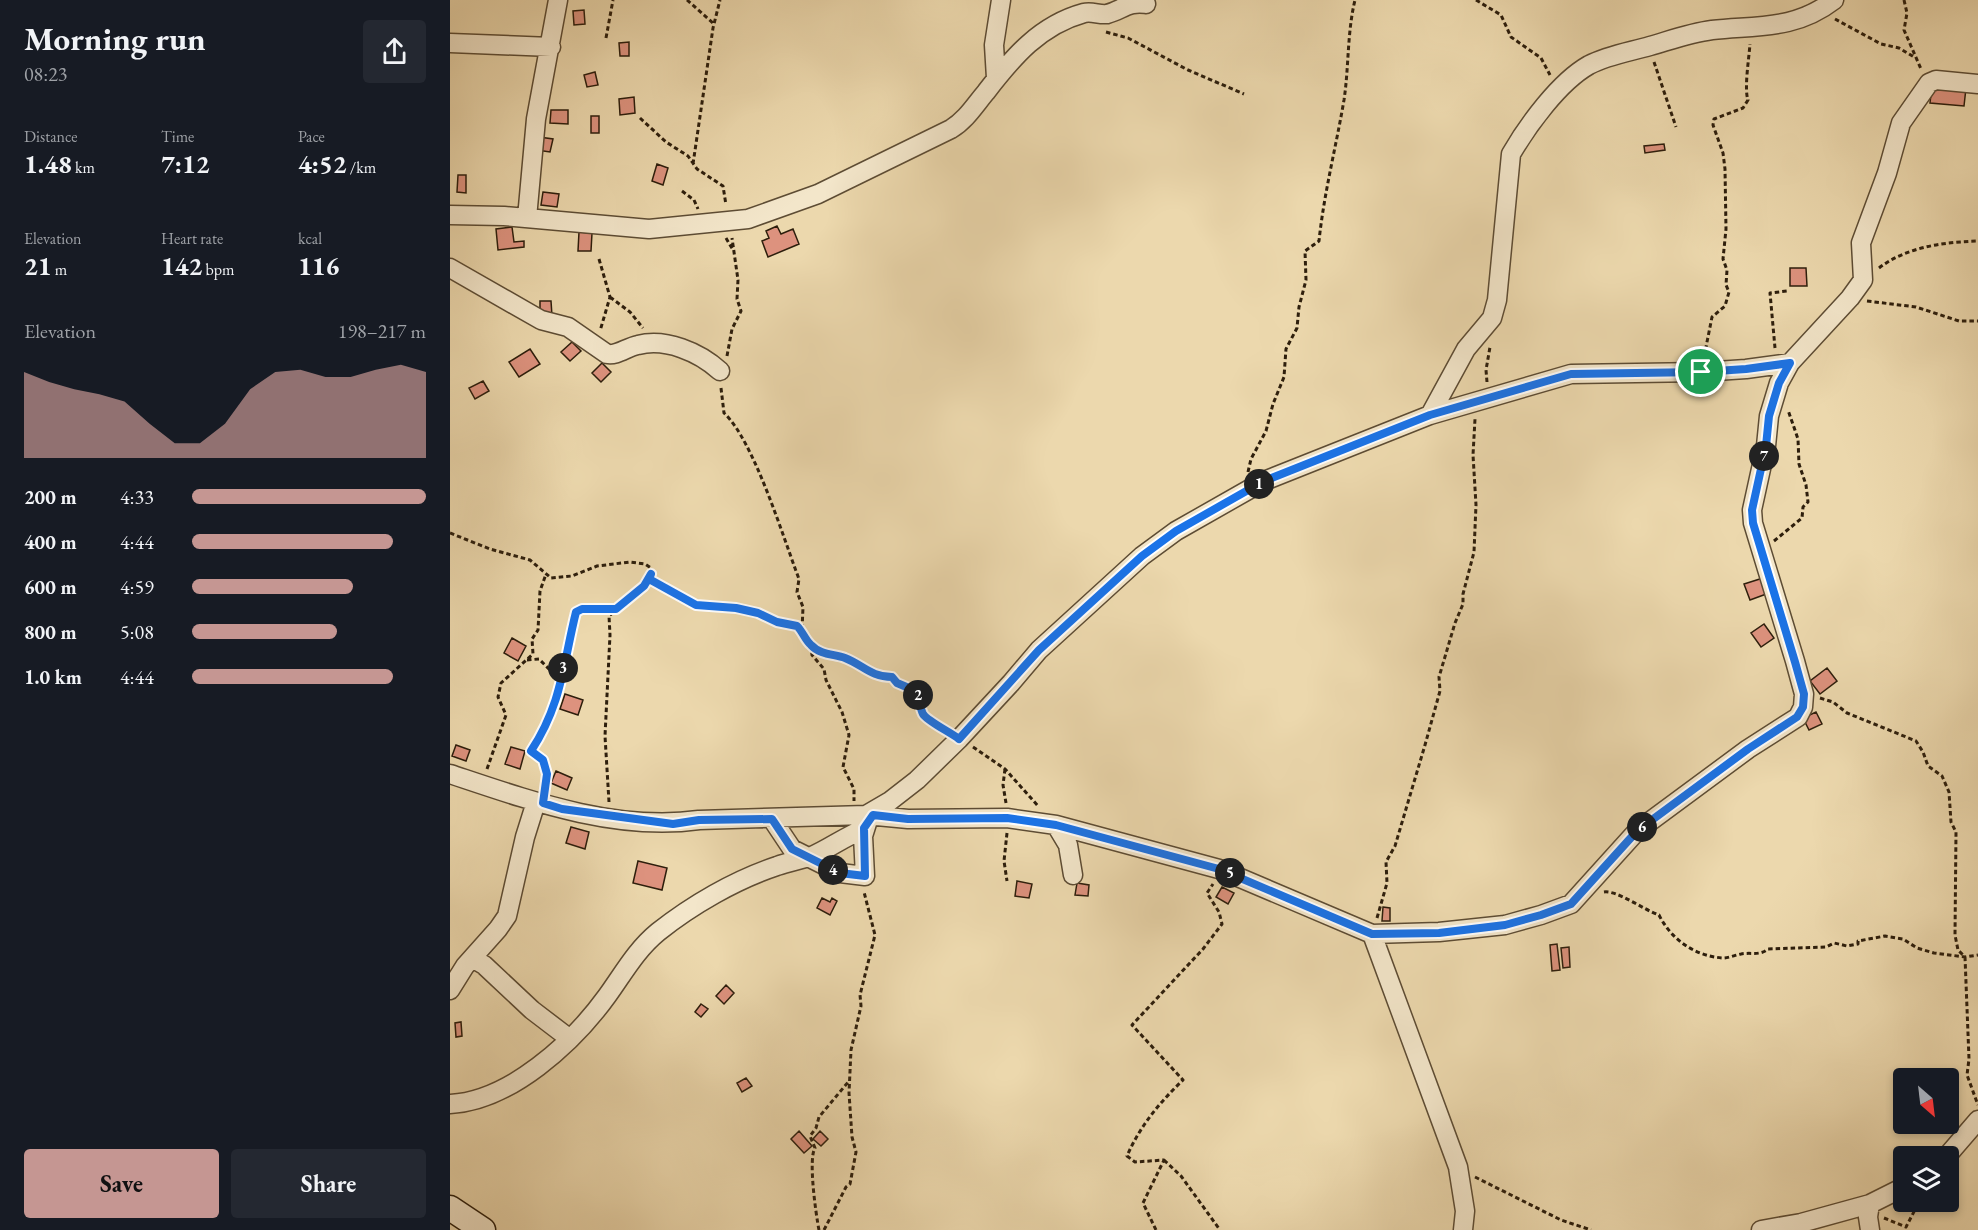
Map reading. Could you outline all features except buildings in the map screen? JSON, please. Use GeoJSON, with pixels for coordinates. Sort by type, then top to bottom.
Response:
{"type":"FeatureCollection","features":[{"type":"Feature","properties":{"kind":"street"},"geometry":{"type":"LineString","coordinates":[[527,218],[536,119],[558,0]]}},
{"type":"Feature","properties":{"kind":"street"},"geometry":{"type":"LineString","coordinates":[[996,78],[994,45],[1001,0]]}},
{"type":"Feature","properties":{"kind":"street"},"geometry":{"type":"LineString","coordinates":[[1430,415],[1466,349],[1492,318],[1497,300],[1511,154],[1522,135],[1558,91],[1587,66],[1607,57],[1676,36],[1786,24],[1816,13],[1834,0]]}},
{"type":"Feature","properties":{"kind":"street"},"geometry":{"type":"LineString","coordinates":[[450,215],[527,218],[649,229],[758,216],[818,194],[951,129],[964,119],[1015,55],[1057,23],[1089,12],[1107,14],[1131,3],[1146,4]]}},
{"type":"Feature","properties":{"kind":"street"},"geometry":{"type":"LineString","coordinates":[[450,43],[551,47]]}},
{"type":"Feature","properties":{"kind":"street"},"geometry":{"type":"LineString","coordinates":[[450,774],[562,809],[673,824],[699,820],[1007,818],[1056,825],[1219,869],[1372,934],[1439,933],[1505,925],[1571,904],[1637,831],[1748,749],[1797,717],[1803,707],[1804,694],[1753,523],[1752,510],[1766,446],[1769,416],[1782,371],[1850,298],[1863,280],[1861,243],[1887,173],[1901,123],[1919,106],[1929,83],[1936,80],[1978,84]]}},
{"type":"Feature","properties":{"kind":"street"},"geometry":{"type":"LineString","coordinates":[[450,268],[541,320],[568,327],[612,355],[649,343],[690,351],[708,360],[720,371]]}},
{"type":"Feature","properties":{"kind":"street"},"geometry":{"type":"LineString","coordinates":[[450,1104],[467,1103],[489,1097],[538,1065],[570,1039],[606,998],[637,952],[678,917],[740,882],[777,866],[807,857],[890,801],[959,739],[1039,650],[1142,556],[1176,531],[1243,492],[1430,415],[1571,374],[1782,371]]}},
{"type":"Feature","properties":{"kind":"street"},"geometry":{"type":"LineString","coordinates":[[450,990],[472,958],[507,916],[525,837],[540,802]]}},
{"type":"Feature","properties":{"kind":"street"},"geometry":{"type":"LineString","coordinates":[[772,819],[787,845],[840,873],[865,876],[864,818]]}},
{"type":"Feature","properties":{"kind":"street"},"geometry":{"type":"LineString","coordinates":[[1056,825],[1068,845],[1073,875]]}},
{"type":"Feature","properties":{"kind":"street"},"geometry":{"type":"LineString","coordinates":[[1372,934],[1458,1167],[1465,1211],[1463,1230]]}},
{"type":"Feature","properties":{"kind":"street"},"geometry":{"type":"LineString","coordinates":[[472,958],[484,964],[532,1010],[570,1039]]}},
{"type":"Feature","properties":{"kind":"street"},"geometry":{"type":"LineString","coordinates":[[1956,1146],[1978,1120]]}},
{"type":"Feature","properties":{"kind":"street"},"geometry":{"type":"LineString","coordinates":[[1761,1230],[1801,1222],[1869,1217],[1893,1196]]}},
{"type":"Feature","properties":{"kind":"street"},"geometry":{"type":"LineString","coordinates":[[450,1208],[483,1230]]}},
{"type":"Feature","properties":{"kind":"path"},"geometry":{"type":"LineString","coordinates":[[606,38],[613,0]]}},
{"type":"Feature","properties":{"kind":"path"},"geometry":{"type":"LineString","coordinates":[[687,0],[714,24]]}},
{"type":"Feature","properties":{"kind":"path"},"geometry":{"type":"LineString","coordinates":[[693,164],[714,24],[720,0]]}},
{"type":"Feature","properties":{"kind":"path"},"geometry":{"type":"LineString","coordinates":[[1243,492],[1251,459],[1266,431],[1273,404],[1284,377],[1286,349],[1298,328],[1299,307],[1306,280],[1305,251],[1319,241],[1344,98],[1349,57],[1350,19],[1354,0]]}},
{"type":"Feature","properties":{"kind":"path"},"geometry":{"type":"LineString","coordinates":[[1476,0],[1501,15],[1511,37],[1541,58],[1558,91]]}},
{"type":"Feature","properties":{"kind":"path"},"geometry":{"type":"LineString","coordinates":[[1904,0],[1907,14],[1904,30],[1914,57],[1929,83]]}},
{"type":"Feature","properties":{"kind":"path"},"geometry":{"type":"LineString","coordinates":[[1816,13],[1841,20],[1881,44],[1899,48],[1914,57]]}},
{"type":"Feature","properties":{"kind":"path"},"geometry":{"type":"LineString","coordinates":[[1071,18],[1085,26],[1128,38],[1188,70],[1244,94]]}},
{"type":"Feature","properties":{"kind":"path"},"geometry":{"type":"LineString","coordinates":[[1701,372],[1712,318],[1725,306],[1729,292],[1723,259],[1726,229],[1725,169],[1723,153],[1713,125],[1714,119],[1743,108],[1748,100],[1745,88],[1749,73],[1749,45],[1754,28]]}},
{"type":"Feature","properties":{"kind":"path"},"geometry":{"type":"LineString","coordinates":[[1651,45],[1655,71],[1676,127]]}},
{"type":"Feature","properties":{"kind":"path"},"geometry":{"type":"LineString","coordinates":[[640,118],[666,142],[688,156],[697,169],[723,186],[738,280],[737,299],[741,310],[732,329],[725,366],[720,371],[724,413],[735,424],[756,468],[800,579],[798,592],[803,607],[802,630]]}},
{"type":"Feature","properties":{"kind":"path"},"geometry":{"type":"LineString","coordinates":[[1863,280],[1888,260],[1911,251],[1978,241]]}},
{"type":"Feature","properties":{"kind":"path"},"geometry":{"type":"LineString","coordinates":[[599,260],[610,297],[598,338],[602,350]]}},
{"type":"Feature","properties":{"kind":"path"},"geometry":{"type":"LineString","coordinates":[[1753,523],[1773,542],[1802,519],[1803,507],[1808,502],[1782,371],[1770,293],[1787,291]]}},
{"type":"Feature","properties":{"kind":"path"},"geometry":{"type":"LineString","coordinates":[[610,297],[630,312],[643,326],[649,343]]}},
{"type":"Feature","properties":{"kind":"path"},"geometry":{"type":"LineString","coordinates":[[1850,298],[1916,307],[1959,321],[1978,321]]}},
{"type":"Feature","properties":{"kind":"path"},"geometry":{"type":"LineString","coordinates":[[1372,934],[1387,883],[1386,862],[1395,846],[1425,745],[1440,691],[1439,677],[1455,622],[1463,604],[1463,594],[1474,552],[1475,411],[1486,370],[1492,318]]}},
{"type":"Feature","properties":{"kind":"path"},"geometry":{"type":"LineString","coordinates":[[450,533],[490,549],[530,561],[551,578],[572,576],[588,572],[597,566],[630,561],[645,564],[651,568],[649,579],[696,605],[713,605],[758,613],[777,622],[797,626],[811,645],[812,655],[824,669],[826,680],[842,712],[849,735],[843,767],[864,818]]}},
{"type":"Feature","properties":{"kind":"path"},"geometry":{"type":"LineString","coordinates":[[483,786],[489,759],[506,715],[498,696],[501,683],[532,654],[532,639],[538,630],[540,591],[546,574]]}},
{"type":"Feature","properties":{"kind":"path"},"geometry":{"type":"LineString","coordinates":[[609,817],[604,736],[609,616],[644,586],[651,574]]}},
{"type":"Feature","properties":{"kind":"path"},"geometry":{"type":"LineString","coordinates":[[540,802],[547,774],[543,760],[531,751],[554,708],[576,612],[582,609],[616,609]]}},
{"type":"Feature","properties":{"kind":"path"},"geometry":{"type":"LineString","coordinates":[[811,645],[828,655],[848,659],[866,671],[883,677],[892,677],[897,683],[916,691],[922,713],[929,722],[941,726],[1005,769],[1056,825]]}},
{"type":"Feature","properties":{"kind":"path"},"geometry":{"type":"LineString","coordinates":[[527,660],[539,659],[561,681]]}},
{"type":"Feature","properties":{"kind":"path"},"geometry":{"type":"LineString","coordinates":[[1804,694],[1833,702],[1847,713],[1916,741],[1928,766],[1942,776],[1949,792],[1951,822],[1956,832],[1955,935],[1958,950],[1965,957],[1970,1059],[1967,1075],[1978,1105]]}},
{"type":"Feature","properties":{"kind":"path"},"geometry":{"type":"LineString","coordinates":[[1005,769],[1003,784],[1007,818],[1004,861],[1006,881]]}},
{"type":"Feature","properties":{"kind":"path"},"geometry":{"type":"LineString","coordinates":[[1219,869],[1207,893],[1219,912],[1222,924],[1203,949],[1132,1025],[1183,1080],[1166,1095],[1134,1141],[1127,1156],[1135,1162],[1164,1161],[1181,1176],[1220,1230]]}},
{"type":"Feature","properties":{"kind":"path"},"geometry":{"type":"LineString","coordinates":[[824,1230],[846,1187],[850,1184],[856,1152],[852,1137],[850,1080],[852,1036],[875,935],[872,916],[864,895],[865,876]]}},
{"type":"Feature","properties":{"kind":"path"},"geometry":{"type":"LineString","coordinates":[[1599,893],[1611,891],[1642,909],[1659,915],[1667,930],[1684,947],[1712,956],[1725,958],[1738,954],[1762,954],[1768,949],[1826,947],[1834,943],[1847,946],[1885,936],[1903,939],[1917,948],[1934,953],[1965,957],[1978,955]]}},
{"type":"Feature","properties":{"kind":"path"},"geometry":{"type":"LineString","coordinates":[[819,1230],[813,1186],[812,1154],[815,1148],[810,1136],[816,1128],[819,1117],[850,1080]]}},
{"type":"Feature","properties":{"kind":"path"},"geometry":{"type":"LineString","coordinates":[[1156,1230],[1143,1203],[1164,1161]]}},
{"type":"Feature","properties":{"kind":"path"},"geometry":{"type":"LineString","coordinates":[[1458,1167],[1562,1220],[1591,1230]]}},
{"type":"Feature","properties":{"kind":"path"},"geometry":{"type":"LineString","coordinates":[[1869,1217],[1883,1217],[1906,1227],[1914,1212]]}},
{"type":"Feature","properties":{"kind":"route"},"geometry":{"type":"LineString","coordinates":[[1790,363],[1774,396],[1752,510],[1753,523],[1804,694],[1803,707],[1797,717],[1748,749],[1637,831],[1571,904],[1505,925],[1439,933],[1372,934],[1278,892],[1219,869],[1031,819],[908,819],[873,815],[864,828],[865,876],[840,873],[792,849],[787,845],[772,819],[699,820],[673,824],[562,809],[543,803],[547,774],[543,760],[531,751],[554,708],[576,612],[582,609],[616,609],[644,586],[651,574],[649,579],[696,605],[736,608],[758,613],[777,622],[797,626],[811,645],[828,655],[848,659],[866,671],[883,677],[892,677],[897,683],[916,691],[922,713],[929,722],[941,726],[959,739],[1039,650],[1080,610],[1142,556],[1176,531],[1264,481],[1430,415],[1542,381],[1571,374],[1701,372],[1790,363]]}}]}
